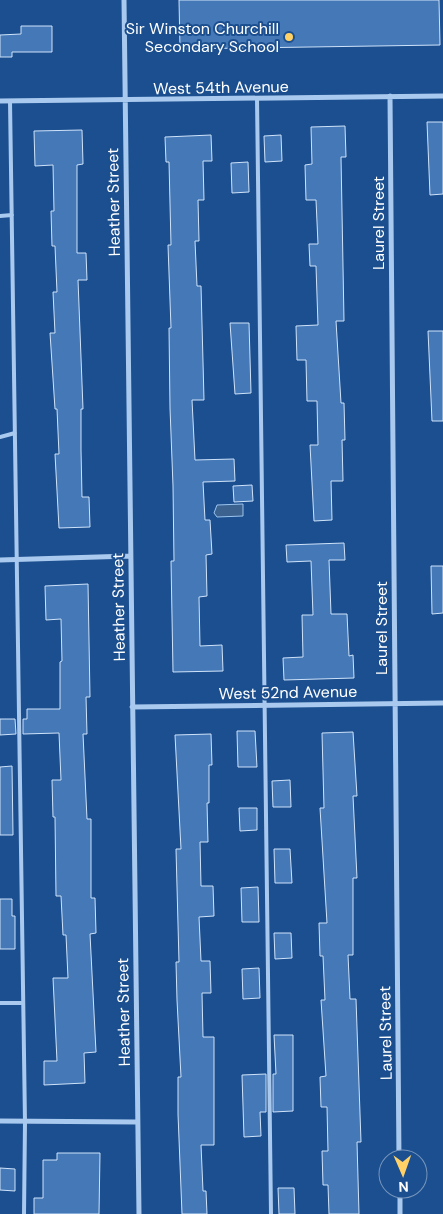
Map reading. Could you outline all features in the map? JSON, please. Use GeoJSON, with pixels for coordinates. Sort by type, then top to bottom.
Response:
{"type":"FeatureCollection","features":[{"type":"Feature","properties":{"kind":"street","name":"Heather Street"},"geometry":{"type":"LineString","coordinates":[[124,0],[139,1214]]}},
{"type":"Feature","properties":{"kind":"street","name":"Laurel Street"},"geometry":{"type":"LineString","coordinates":[[390,96],[399,1149]]}},
{"type":"Feature","properties":{"kind":"street","name":"West 54th Avenue"},"geometry":{"type":"LineString","coordinates":[[0,101],[443,96]]}},
{"type":"Feature","properties":{"kind":"street"},"geometry":{"type":"LineString","coordinates":[[0,560],[130,556]]}},
{"type":"Feature","properties":{"kind":"street","name":"West 52nd Avenue"},"geometry":{"type":"LineString","coordinates":[[132,706],[443,703]]}},
{"type":"Feature","properties":{"kind":"street"},"geometry":{"type":"LineString","coordinates":[[0,1121],[137,1122]]}},
{"type":"Feature","properties":{"kind":"street"},"geometry":{"type":"LineString","coordinates":[[400,1199],[400,1214]]}},
{"type":"Feature","properties":{"kind":"lane"},"geometry":{"type":"LineString","coordinates":[[257,98],[263,706],[271,1214]]}},
{"type":"Feature","properties":{"kind":"lane"},"geometry":{"type":"LineString","coordinates":[[10,101],[25,1122],[24,1214]]}},
{"type":"Feature","properties":{"kind":"lane"},"geometry":{"type":"LineString","coordinates":[[0,216],[12,215]]}},
{"type":"Feature","properties":{"kind":"lane"},"geometry":{"type":"LineString","coordinates":[[0,437],[15,433]]}},
{"type":"Feature","properties":{"kind":"lane"},"geometry":{"type":"LineString","coordinates":[[0,1003],[22,1003]]}},
{"type":"Feature","properties":{"kind":"water"},"geometry":{"type":"Polygon","coordinates":[[[243,504],[243,516],[217,517],[214,513],[217,505],[243,504]]]}},
{"type":"Feature","properties":{"kind":"building"},"geometry":{"type":"Polygon","coordinates":[[[179,0],[439,0],[440,45],[180,49],[179,0]]]}},
{"type":"Feature","properties":{"kind":"building"},"geometry":{"type":"Polygon","coordinates":[[[21,26],[52,26],[52,52],[12,52],[12,57],[0,57],[0,35],[21,34],[21,26]]]}},
{"type":"Feature","properties":{"kind":"building"},"geometry":{"type":"Polygon","coordinates":[[[427,122],[443,122],[443,194],[430,195],[427,122]]]}},
{"type":"Feature","properties":{"kind":"building"},"geometry":{"type":"Polygon","coordinates":[[[345,126],[346,157],[341,157],[344,321],[336,321],[341,403],[344,403],[345,440],[342,440],[343,481],[331,481],[332,520],[314,521],[310,445],[318,445],[317,401],[307,401],[306,360],[297,360],[296,326],[318,325],[316,266],[310,266],[309,244],[318,244],[316,200],[306,200],[305,165],[312,164],[311,127],[345,126]]]}},
{"type":"Feature","properties":{"kind":"building"},"geometry":{"type":"Polygon","coordinates":[[[82,130],[83,164],[77,165],[77,253],[86,253],[87,280],[78,280],[83,409],[81,409],[82,497],[89,497],[90,527],[59,528],[55,454],[59,454],[57,409],[55,409],[50,333],[55,333],[53,292],[57,292],[55,246],[52,246],[51,211],[54,211],[53,165],[35,166],[34,131],[82,130]]]}},
{"type":"Feature","properties":{"kind":"building"},"geometry":{"type":"Polygon","coordinates":[[[211,135],[212,161],[203,161],[204,200],[198,200],[199,241],[195,241],[197,286],[201,286],[204,400],[192,400],[195,460],[234,459],[235,481],[203,482],[205,520],[210,520],[212,554],[206,555],[207,596],[199,597],[200,646],[222,645],[223,671],[173,672],[171,561],[174,561],[168,245],[171,245],[169,162],[166,162],[165,137],[211,135]]]}},
{"type":"Feature","properties":{"kind":"building"},"geometry":{"type":"Polygon","coordinates":[[[281,135],[282,161],[265,162],[264,136],[281,135]]]}},
{"type":"Feature","properties":{"kind":"building"},"geometry":{"type":"Polygon","coordinates":[[[248,162],[249,192],[232,193],[231,163],[248,162]]]}},
{"type":"Feature","properties":{"kind":"building"},"geometry":{"type":"Polygon","coordinates":[[[230,323],[249,323],[251,393],[235,394],[230,323]]]}},
{"type":"Feature","properties":{"kind":"building"},"geometry":{"type":"Polygon","coordinates":[[[428,331],[443,331],[443,421],[432,421],[428,331]]]}},
{"type":"Feature","properties":{"kind":"building"},"geometry":{"type":"Polygon","coordinates":[[[252,485],[253,501],[234,502],[233,486],[252,485]]]}},
{"type":"Feature","properties":{"kind":"building"},"geometry":{"type":"Polygon","coordinates":[[[344,543],[345,560],[329,560],[331,614],[347,614],[349,656],[353,655],[354,678],[284,680],[283,658],[303,657],[302,615],[313,615],[311,561],[287,562],[286,545],[344,543]]]}},
{"type":"Feature","properties":{"kind":"building"},"geometry":{"type":"Polygon","coordinates":[[[431,566],[443,566],[443,613],[432,614],[431,566]]]}},
{"type":"Feature","properties":{"kind":"building"},"geometry":{"type":"Polygon","coordinates":[[[88,584],[90,697],[86,697],[87,734],[83,734],[87,819],[91,819],[91,898],[95,898],[96,933],[90,934],[96,1052],[84,1053],[85,1083],[44,1085],[44,1061],[57,1061],[53,978],[68,978],[66,935],[63,935],[61,896],[56,896],[55,817],[53,817],[52,780],[61,780],[59,733],[23,734],[23,719],[27,719],[27,709],[60,709],[61,619],[46,620],[45,586],[88,584]]]}},
{"type":"Feature","properties":{"kind":"building"},"geometry":{"type":"Polygon","coordinates":[[[0,719],[15,719],[16,734],[0,735],[0,719]]]}},
{"type":"Feature","properties":{"kind":"building"},"geometry":{"type":"Polygon","coordinates":[[[237,731],[255,731],[257,767],[238,767],[237,731]]]}},
{"type":"Feature","properties":{"kind":"building"},"geometry":{"type":"Polygon","coordinates":[[[353,732],[357,796],[353,796],[357,878],[353,878],[353,955],[348,955],[350,999],[356,999],[361,1142],[357,1142],[359,1214],[329,1214],[328,1185],[323,1185],[322,1151],[328,1151],[327,1107],[321,1107],[320,1077],[326,1076],[321,1000],[325,1000],[323,956],[320,956],[319,923],[327,923],[320,808],[324,808],[322,733],[353,732]]]}},
{"type":"Feature","properties":{"kind":"building"},"geometry":{"type":"Polygon","coordinates":[[[211,734],[212,765],[209,765],[209,803],[207,803],[208,842],[200,842],[201,886],[213,886],[214,916],[199,917],[201,961],[210,961],[211,993],[202,993],[203,1037],[214,1037],[214,1145],[201,1145],[203,1191],[206,1191],[207,1214],[182,1214],[178,1114],[178,1077],[181,1077],[176,962],[179,962],[176,849],[181,849],[175,735],[211,734]]]}},
{"type":"Feature","properties":{"kind":"building"},"geometry":{"type":"Polygon","coordinates":[[[12,766],[13,835],[0,835],[0,767],[12,766]]]}},
{"type":"Feature","properties":{"kind":"building"},"geometry":{"type":"Polygon","coordinates":[[[290,780],[291,807],[273,807],[272,781],[290,780]]]}},
{"type":"Feature","properties":{"kind":"building"},"geometry":{"type":"Polygon","coordinates":[[[239,808],[257,808],[257,830],[240,831],[239,808]]]}},
{"type":"Feature","properties":{"kind":"building"},"geometry":{"type":"Polygon","coordinates":[[[274,849],[290,849],[292,883],[275,883],[274,849]]]}},
{"type":"Feature","properties":{"kind":"building"},"geometry":{"type":"Polygon","coordinates":[[[258,887],[259,922],[242,922],[241,888],[258,887]]]}},
{"type":"Feature","properties":{"kind":"building"},"geometry":{"type":"Polygon","coordinates":[[[0,899],[12,899],[12,916],[15,916],[15,949],[0,949],[0,899]]]}},
{"type":"Feature","properties":{"kind":"building"},"geometry":{"type":"Polygon","coordinates":[[[274,933],[291,933],[292,958],[275,959],[274,933]]]}},
{"type":"Feature","properties":{"kind":"building"},"geometry":{"type":"Polygon","coordinates":[[[259,968],[260,998],[243,999],[242,969],[259,968]]]}},
{"type":"Feature","properties":{"kind":"building"},"geometry":{"type":"Polygon","coordinates":[[[274,1035],[293,1035],[293,1111],[273,1112],[273,1074],[276,1074],[274,1035]]]}},
{"type":"Feature","properties":{"kind":"building"},"geometry":{"type":"Polygon","coordinates":[[[266,1074],[266,1112],[260,1112],[261,1136],[244,1137],[242,1075],[266,1074]]]}},
{"type":"Feature","properties":{"kind":"building"},"geometry":{"type":"Polygon","coordinates":[[[57,1153],[100,1153],[99,1214],[34,1214],[34,1198],[43,1198],[43,1160],[57,1160],[57,1153]]]}},
{"type":"Feature","properties":{"kind":"building"},"geometry":{"type":"Polygon","coordinates":[[[0,1168],[15,1169],[15,1191],[0,1190],[0,1168]]]}},
{"type":"Feature","properties":{"kind":"building"},"geometry":{"type":"Polygon","coordinates":[[[278,1188],[294,1188],[295,1214],[279,1214],[278,1188]]]}},
{"type":"Feature","properties":{"kind":"place","name":"Sir Winston Churchill Secondary School"},"geometry":{"type":"Point","coordinates":[289,37]}}]}
